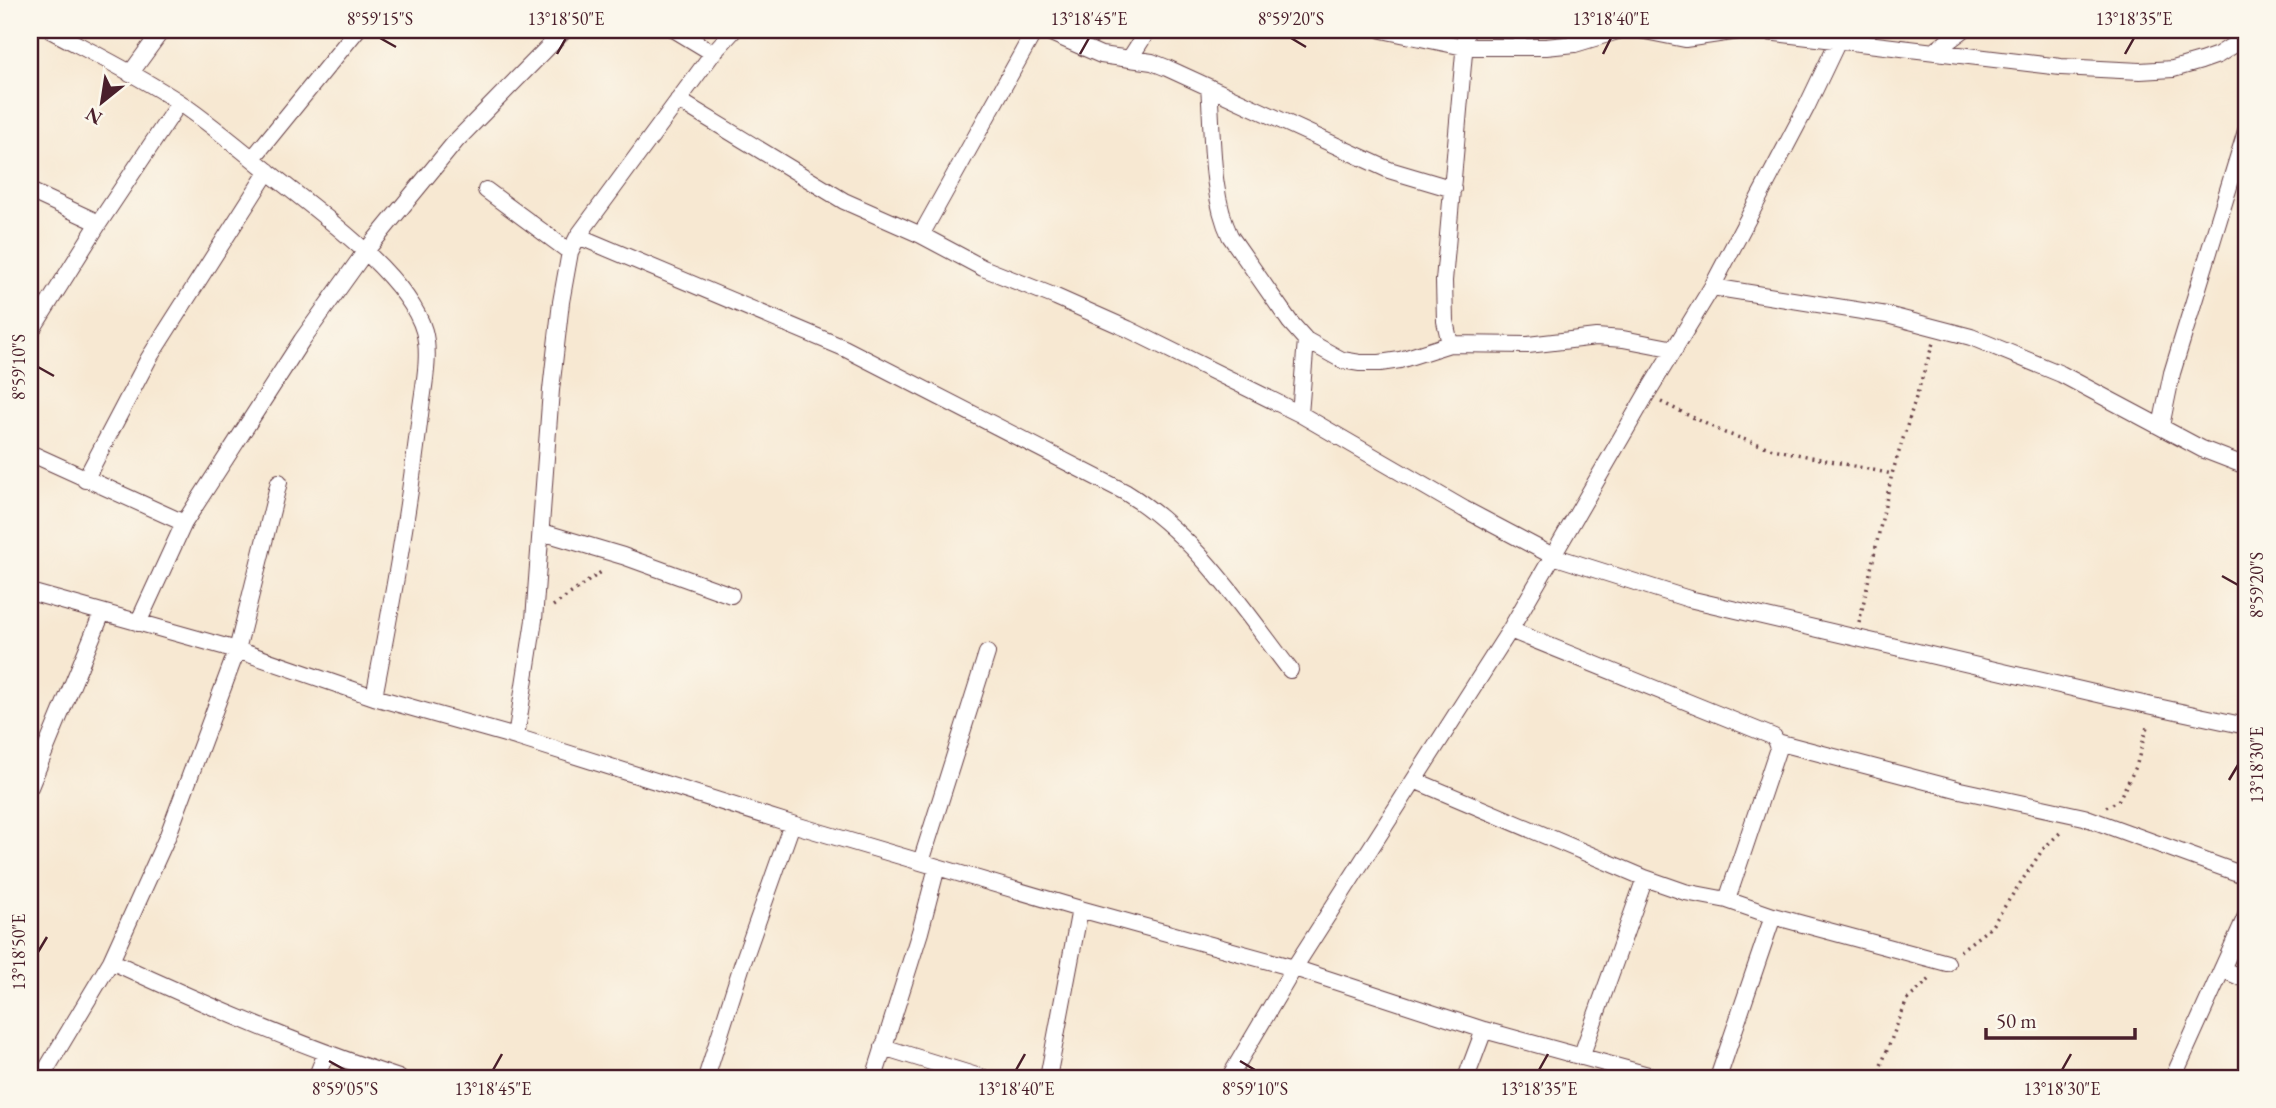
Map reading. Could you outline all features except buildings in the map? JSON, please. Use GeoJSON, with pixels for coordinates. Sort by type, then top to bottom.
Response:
{"type":"FeatureCollection","features":[{"type":"Feature","properties":{"kind":"street"},"geometry":{"type":"LineString","coordinates":[[50,30],[179,103],[253,158],[365,252],[400,288],[415,310],[425,332],[426,360],[400,558],[374,697]]}},
{"type":"Feature","properties":{"kind":"street"},"geometry":{"type":"LineString","coordinates":[[130,74],[162,30]]}},
{"type":"Feature","properties":{"kind":"street"},"geometry":{"type":"LineString","coordinates":[[253,158],[357,30]]}},
{"type":"Feature","properties":{"kind":"street"},"geometry":{"type":"LineString","coordinates":[[138,623],[184,523],[280,373],[365,252],[456,141],[565,30]]}},
{"type":"Feature","properties":{"kind":"street"},"geometry":{"type":"LineString","coordinates":[[675,30],[713,53]]}},
{"type":"Feature","properties":{"kind":"street"},"geometry":{"type":"LineString","coordinates":[[516,737],[534,620],[551,390],[570,251],[578,236],[678,100],[734,30]]}},
{"type":"Feature","properties":{"kind":"street"},"geometry":{"type":"LineString","coordinates":[[921,235],[1035,30]]}},
{"type":"Feature","properties":{"kind":"street"},"geometry":{"type":"LineString","coordinates":[[1044,30],[1101,55],[1152,62],[1390,170],[1453,189]]}},
{"type":"Feature","properties":{"kind":"street"},"geometry":{"type":"LineString","coordinates":[[1129,58],[1148,30]]}},
{"type":"Feature","properties":{"kind":"street"},"geometry":{"type":"LineString","coordinates":[[1382,30],[1464,47],[1546,47],[1574,44],[1621,30]]}},
{"type":"Feature","properties":{"kind":"street"},"geometry":{"type":"LineString","coordinates":[[1450,344],[1445,321],[1444,281],[1466,30]]}},
{"type":"Feature","properties":{"kind":"street"},"geometry":{"type":"LineString","coordinates":[[1640,30],[1685,34],[1745,30]]}},
{"type":"Feature","properties":{"kind":"street"},"geometry":{"type":"LineString","coordinates":[[1750,30],[2061,67],[2140,71],[2173,69],[2201,61],[2218,55],[2246,37]]}},
{"type":"Feature","properties":{"kind":"street"},"geometry":{"type":"LineString","coordinates":[[1935,51],[1963,30]]}},
{"type":"Feature","properties":{"kind":"street"},"geometry":{"type":"LineString","coordinates":[[1229,1078],[1294,968],[1510,630],[1712,287],[1838,41]]}},
{"type":"Feature","properties":{"kind":"street"},"geometry":{"type":"LineString","coordinates":[[1209,88],[1217,187],[1224,224],[1290,322],[1307,340],[1342,360],[1360,363],[1399,360],[1450,344],[1528,345],[1596,337],[1675,349]]}},
{"type":"Feature","properties":{"kind":"street"},"geometry":{"type":"LineString","coordinates":[[678,100],[844,201],[921,235],[983,268],[1128,329],[1300,414],[1454,503],[1553,556],[1689,599],[2246,726]]}},
{"type":"Feature","properties":{"kind":"street"},"geometry":{"type":"LineString","coordinates":[[30,333],[179,103]]}},
{"type":"Feature","properties":{"kind":"street"},"geometry":{"type":"LineString","coordinates":[[2161,426],[2172,373],[2246,131]]}},
{"type":"Feature","properties":{"kind":"street"},"geometry":{"type":"LineString","coordinates":[[85,480],[149,358],[268,171]]}},
{"type":"Feature","properties":{"kind":"street"},"geometry":{"type":"LineString","coordinates":[[486,190],[570,251]]}},
{"type":"Feature","properties":{"kind":"street"},"geometry":{"type":"LineString","coordinates":[[30,191],[99,223]]}},
{"type":"Feature","properties":{"kind":"street"},"geometry":{"type":"LineString","coordinates":[[578,236],[844,348],[1125,492],[1167,521],[1198,553],[1290,670]]}},
{"type":"Feature","properties":{"kind":"street"},"geometry":{"type":"LineString","coordinates":[[1712,287],[1887,315],[1987,343],[2061,374],[2202,449],[2246,467]]}},
{"type":"Feature","properties":{"kind":"street"},"geometry":{"type":"LineString","coordinates":[[1300,414],[1307,340]]}},
{"type":"Feature","properties":{"kind":"street"},"geometry":{"type":"LineString","coordinates":[[30,453],[184,523]]}},
{"type":"Feature","properties":{"kind":"street"},"geometry":{"type":"LineString","coordinates":[[41,1078],[111,961],[168,835],[237,650],[279,482]]}},
{"type":"Feature","properties":{"kind":"street"},"geometry":{"type":"LineString","coordinates":[[542,532],[623,556],[731,596]]}},
{"type":"Feature","properties":{"kind":"street"},"geometry":{"type":"LineString","coordinates":[[30,592],[237,650],[374,697],[516,737],[792,824],[1080,909],[1294,968],[1483,1030],[1659,1078]]}},
{"type":"Feature","properties":{"kind":"street"},"geometry":{"type":"LineString","coordinates":[[30,788],[102,613]]}},
{"type":"Feature","properties":{"kind":"street"},"geometry":{"type":"LineString","coordinates":[[1510,630],[1770,735],[1777,742],[1982,796],[2084,817],[2246,876]]}},
{"type":"Feature","properties":{"kind":"street"},"geometry":{"type":"LineString","coordinates":[[921,862],[988,653]]}},
{"type":"Feature","properties":{"kind":"street"},"geometry":{"type":"LineString","coordinates":[[1727,900],[1774,760],[1777,742]]}},
{"type":"Feature","properties":{"kind":"street"},"geometry":{"type":"LineString","coordinates":[[1413,780],[1645,878],[1685,892],[1727,900],[1773,916],[1947,963]]}},
{"type":"Feature","properties":{"kind":"street"},"geometry":{"type":"LineString","coordinates":[[706,1078],[742,965],[792,824]]}},
{"type":"Feature","properties":{"kind":"street"},"geometry":{"type":"LineString","coordinates":[[874,1078],[920,932],[937,867]]}},
{"type":"Feature","properties":{"kind":"street"},"geometry":{"type":"LineString","coordinates":[[1581,1057],[1645,878]]}},
{"type":"Feature","properties":{"kind":"street"},"geometry":{"type":"LineString","coordinates":[[1048,1078],[1080,909]]}},
{"type":"Feature","properties":{"kind":"street"},"geometry":{"type":"LineString","coordinates":[[1718,1078],[1773,916]]}},
{"type":"Feature","properties":{"kind":"street"},"geometry":{"type":"LineString","coordinates":[[2173,1078],[2246,916]]}},
{"type":"Feature","properties":{"kind":"street"},"geometry":{"type":"LineString","coordinates":[[111,961],[244,1020],[326,1053],[399,1078]]}},
{"type":"Feature","properties":{"kind":"street"},"geometry":{"type":"LineString","coordinates":[[2222,969],[2246,980]]}},
{"type":"Feature","properties":{"kind":"street"},"geometry":{"type":"LineString","coordinates":[[1466,1078],[1483,1030]]}},
{"type":"Feature","properties":{"kind":"street"},"geometry":{"type":"LineString","coordinates":[[883,1047],[983,1078]]}},
{"type":"Feature","properties":{"kind":"street"},"geometry":{"type":"LineString","coordinates":[[316,1078],[326,1053]]}},
{"type":"Feature","properties":{"kind":"path"},"geometry":{"type":"LineString","coordinates":[[1856,636],[1892,474],[1937,327]]}},
{"type":"Feature","properties":{"kind":"path"},"geometry":{"type":"LineString","coordinates":[[1646,395],[1725,433],[1773,449],[1892,474]]}},
{"type":"Feature","properties":{"kind":"path"},"geometry":{"type":"LineString","coordinates":[[534,620],[623,556]]}},
{"type":"Feature","properties":{"kind":"path"},"geometry":{"type":"LineString","coordinates":[[1876,1078],[1907,1000],[1991,927],[2043,849],[2060,832],[2118,801],[2136,767],[2153,705]]}}]}
